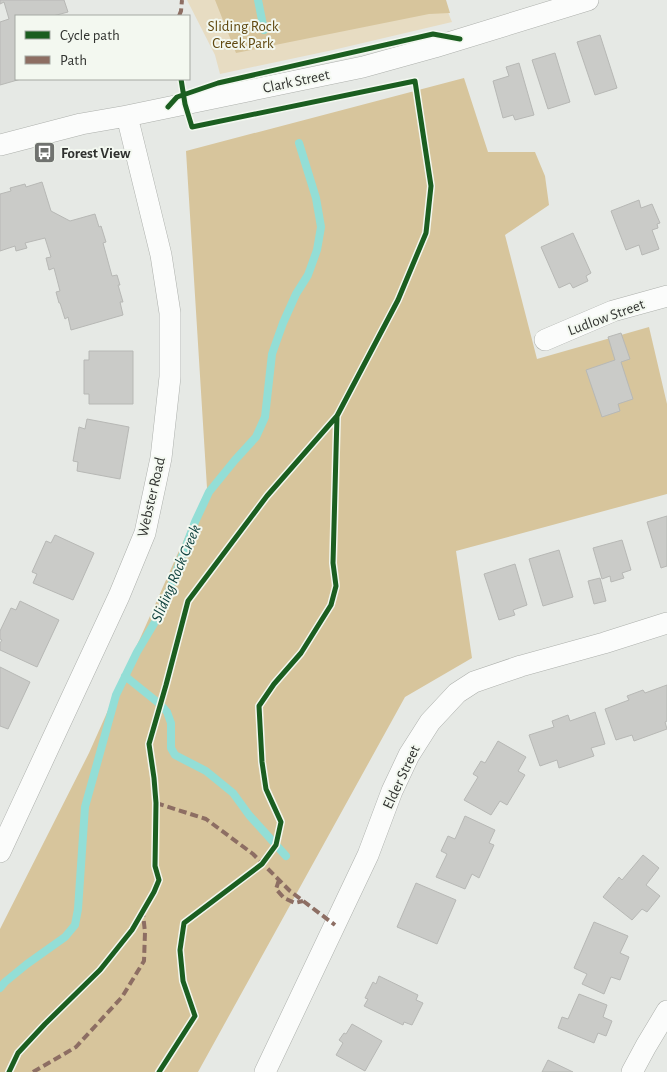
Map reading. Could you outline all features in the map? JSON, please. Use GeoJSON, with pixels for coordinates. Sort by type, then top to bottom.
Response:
{"type":"FeatureCollection","features":[{"type":"Feature","properties":{"kind":"street","name":"Clark Street"},"geometry":{"type":"LineString","coordinates":[[0,145],[81,124],[363,67],[588,0]]}},
{"type":"Feature","properties":{"kind":"street","name":"Webster Road"},"geometry":{"type":"LineString","coordinates":[[0,852],[119,596],[145,534],[161,458],[170,376],[170,313],[161,255],[127,116]]}},
{"type":"Feature","properties":{"kind":"street","name":"Ludlow Street"},"geometry":{"type":"LineString","coordinates":[[546,340],[613,311],[667,296]]}},
{"type":"Feature","properties":{"kind":"street","name":"Elder Street"},"geometry":{"type":"LineString","coordinates":[[264,1072],[368,855],[392,791],[410,755],[430,722],[457,693],[474,682],[521,666],[667,623]]}},
{"type":"Feature","properties":{"kind":"street"},"geometry":{"type":"LineString","coordinates":[[632,1072],[667,1011]]}},
{"type":"Feature","properties":{"kind":"green space","name":"Sliding Rock Creek Park"},"geometry":{"type":"Polygon","coordinates":[[[187,0],[443,0],[452,22],[220,74],[215,55],[187,0]]]}},
{"type":"Feature","properties":{"kind":"green space"},"geometry":{"type":"Polygon","coordinates":[[[215,0],[446,0],[450,13],[429,14],[236,53],[215,0]]]}},
{"type":"Feature","properties":{"kind":"green space"},"geometry":{"type":"Polygon","coordinates":[[[464,78],[488,152],[535,152],[545,176],[549,205],[505,235],[537,359],[649,327],[667,404],[667,494],[456,551],[472,658],[405,697],[198,1072],[0,1072],[0,929],[89,753],[207,488],[186,151],[464,78]]]}},
{"type":"Feature","properties":{"kind":"building"},"geometry":{"type":"Polygon","coordinates":[[[0,0],[64,0],[68,12],[57,15],[15,15],[15,80],[18,80],[0,85],[0,22],[9,19],[4,2],[0,4],[0,0]]]}},
{"type":"Feature","properties":{"kind":"building"},"geometry":{"type":"Polygon","coordinates":[[[600,35],[617,88],[595,95],[577,42],[600,35]]]}},
{"type":"Feature","properties":{"kind":"building"},"geometry":{"type":"Polygon","coordinates":[[[555,53],[570,102],[548,109],[532,60],[555,53]]]}},
{"type":"Feature","properties":{"kind":"building"},"geometry":{"type":"Polygon","coordinates":[[[519,63],[534,115],[515,120],[513,115],[503,118],[493,81],[509,76],[506,67],[519,63]]]}},
{"type":"Feature","properties":{"kind":"building"},"geometry":{"type":"Polygon","coordinates":[[[42,182],[51,211],[70,221],[95,214],[106,242],[103,243],[112,276],[117,275],[120,285],[118,285],[123,302],[120,302],[123,315],[71,330],[68,317],[65,319],[59,303],[56,292],[60,291],[54,268],[49,270],[46,258],[51,257],[45,238],[25,243],[27,248],[16,251],[15,246],[0,251],[0,194],[11,191],[10,188],[25,184],[26,187],[42,182]]]}},
{"type":"Feature","properties":{"kind":"building"},"geometry":{"type":"Polygon","coordinates":[[[639,200],[641,208],[652,204],[660,223],[657,224],[658,228],[652,230],[659,249],[642,255],[639,245],[626,250],[611,211],[639,200]]]}},
{"type":"Feature","properties":{"kind":"building"},"geometry":{"type":"Polygon","coordinates":[[[573,233],[591,273],[586,276],[588,281],[573,288],[570,283],[559,288],[541,247],[573,233]]]}},
{"type":"Feature","properties":{"kind":"building"},"geometry":{"type":"Polygon","coordinates":[[[621,333],[630,359],[621,362],[633,399],[618,404],[620,411],[602,417],[586,370],[615,360],[608,337],[621,333]]]}},
{"type":"Feature","properties":{"kind":"building"},"geometry":{"type":"Polygon","coordinates":[[[89,351],[133,351],[133,404],[89,404],[89,394],[84,394],[84,360],[89,360],[89,351]]]}},
{"type":"Feature","properties":{"kind":"building"},"geometry":{"type":"Polygon","coordinates":[[[87,419],[129,427],[120,479],[77,471],[78,462],[73,461],[79,427],[85,429],[87,419]]]}},
{"type":"Feature","properties":{"kind":"building"},"geometry":{"type":"Polygon","coordinates":[[[667,516],[667,566],[661,568],[647,522],[667,516]]]}},
{"type":"Feature","properties":{"kind":"building"},"geometry":{"type":"Polygon","coordinates":[[[55,535],[94,553],[73,600],[33,583],[37,574],[32,572],[46,541],[51,543],[55,535]]]}},
{"type":"Feature","properties":{"kind":"building"},"geometry":{"type":"Polygon","coordinates":[[[622,540],[631,570],[622,573],[624,578],[611,582],[610,576],[602,579],[593,548],[622,540]]]}},
{"type":"Feature","properties":{"kind":"building"},"geometry":{"type":"Polygon","coordinates":[[[559,550],[573,597],[543,606],[529,559],[559,550]]]}},
{"type":"Feature","properties":{"kind":"building"},"geometry":{"type":"Polygon","coordinates":[[[515,564],[527,605],[513,610],[515,615],[499,620],[484,574],[515,564]]]}},
{"type":"Feature","properties":{"kind":"building"},"geometry":{"type":"Polygon","coordinates":[[[600,578],[606,601],[594,604],[588,581],[600,578]]]}},
{"type":"Feature","properties":{"kind":"building"},"geometry":{"type":"Polygon","coordinates":[[[20,601],[59,620],[37,667],[0,650],[2,640],[0,639],[0,631],[11,608],[16,610],[20,601]]]}},
{"type":"Feature","properties":{"kind":"building"},"geometry":{"type":"Polygon","coordinates":[[[0,667],[30,682],[8,729],[0,726],[0,667]]]}},
{"type":"Feature","properties":{"kind":"building"},"geometry":{"type":"Polygon","coordinates":[[[667,685],[667,721],[665,722],[667,729],[634,741],[632,735],[616,740],[605,709],[629,700],[627,696],[643,690],[645,693],[667,685]]]}},
{"type":"Feature","properties":{"kind":"building"},"geometry":{"type":"Polygon","coordinates":[[[595,712],[605,744],[591,748],[594,756],[559,768],[557,760],[540,766],[529,735],[554,727],[552,721],[568,715],[570,721],[595,712]]]}},
{"type":"Feature","properties":{"kind":"building"},"geometry":{"type":"Polygon","coordinates":[[[498,741],[526,757],[518,771],[525,775],[507,805],[500,801],[491,815],[464,800],[478,777],[473,774],[481,761],[485,763],[498,741]]]}},
{"type":"Feature","properties":{"kind":"building"},"geometry":{"type":"Polygon","coordinates":[[[465,816],[495,830],[489,843],[494,845],[479,878],[472,874],[465,889],[436,877],[447,854],[441,851],[448,836],[455,839],[465,816]]]}},
{"type":"Feature","properties":{"kind":"building"},"geometry":{"type":"Polygon","coordinates":[[[643,855],[659,868],[646,885],[660,896],[647,912],[642,909],[632,920],[603,897],[619,877],[622,880],[643,855]]]}},
{"type":"Feature","properties":{"kind":"building"},"geometry":{"type":"Polygon","coordinates":[[[416,883],[456,900],[437,944],[397,927],[416,883]]]}},
{"type":"Feature","properties":{"kind":"building"},"geometry":{"type":"Polygon","coordinates":[[[594,922],[628,936],[620,953],[629,957],[620,980],[611,977],[604,994],[582,984],[587,974],[574,968],[594,922]]]}},
{"type":"Feature","properties":{"kind":"building"},"geometry":{"type":"Polygon","coordinates":[[[379,976],[418,995],[416,1000],[423,1003],[412,1025],[404,1022],[403,1025],[364,1006],[368,999],[365,998],[373,982],[376,984],[379,976]]]}},
{"type":"Feature","properties":{"kind":"building"},"geometry":{"type":"Polygon","coordinates":[[[579,994],[607,1005],[603,1017],[612,1021],[606,1036],[598,1033],[594,1043],[558,1028],[562,1017],[568,1019],[579,994]]]}},
{"type":"Feature","properties":{"kind":"building"},"geometry":{"type":"Polygon","coordinates":[[[352,1024],[382,1041],[365,1071],[336,1055],[343,1043],[339,1040],[344,1033],[346,1034],[352,1024]]]}},
{"type":"Feature","properties":{"kind":"building"},"geometry":{"type":"Polygon","coordinates":[[[548,1060],[573,1072],[542,1072],[548,1060]]]}},
{"type":"Feature","properties":{"kind":"waterway","name":"Sliding Rock Creek"},"geometry":{"type":"LineString","coordinates":[[258,0],[264,30]]}},
{"type":"Feature","properties":{"kind":"waterway","name":"Sliding Rock Creek"},"geometry":{"type":"LineString","coordinates":[[0,988],[27,964],[65,937],[75,925],[78,909],[85,807],[116,695],[137,652],[161,612],[195,522],[209,492],[256,437],[265,417],[272,354],[296,294],[308,275],[317,250],[321,227],[316,198],[299,143]]}},
{"type":"Feature","properties":{"kind":"waterway"},"geometry":{"type":"LineString","coordinates":[[125,676],[167,712],[171,723],[171,748],[175,755],[206,771],[233,793],[249,815],[286,856]]}},
{"type":"Feature","properties":{"kind":"marked path"},"geometry":{"type":"LineString","coordinates":[[179,15],[182,0]]}},
{"type":"Feature","properties":{"kind":"marked path"},"geometry":{"type":"LineString","coordinates":[[156,803],[206,819],[253,854],[290,891],[335,925]]}},
{"type":"Feature","properties":{"kind":"marked path"},"geometry":{"type":"LineString","coordinates":[[279,880],[276,889],[284,898],[295,903],[303,901]]}},
{"type":"Feature","properties":{"kind":"marked path"},"geometry":{"type":"LineString","coordinates":[[33,1072],[76,1047],[122,997],[144,961],[145,932],[143,914]]}},
{"type":"Feature","properties":{"kind":"cycle path"},"geometry":{"type":"LineString","coordinates":[[168,107],[177,97],[218,83],[433,34],[460,39]]}},
{"type":"Feature","properties":{"kind":"cycle path"},"geometry":{"type":"LineString","coordinates":[[9,1072],[18,1053],[100,970],[132,930],[154,892],[159,880],[155,866],[156,803],[149,744],[188,601],[267,496],[337,416],[398,300],[426,233],[431,186],[415,81],[192,127],[185,104],[181,80]]}},
{"type":"Feature","properties":{"kind":"cycle path"},"geometry":{"type":"LineString","coordinates":[[159,1072],[195,1016],[183,981],[180,950],[184,923],[262,864],[276,845],[281,822],[266,789],[262,762],[259,706],[274,684],[301,653],[331,605],[336,586],[333,563],[337,416]]}},
{"type":"Feature","properties":{"kind":"place","name":"Forest View"},"geometry":{"type":"Point","coordinates":[45,153]}}]}
